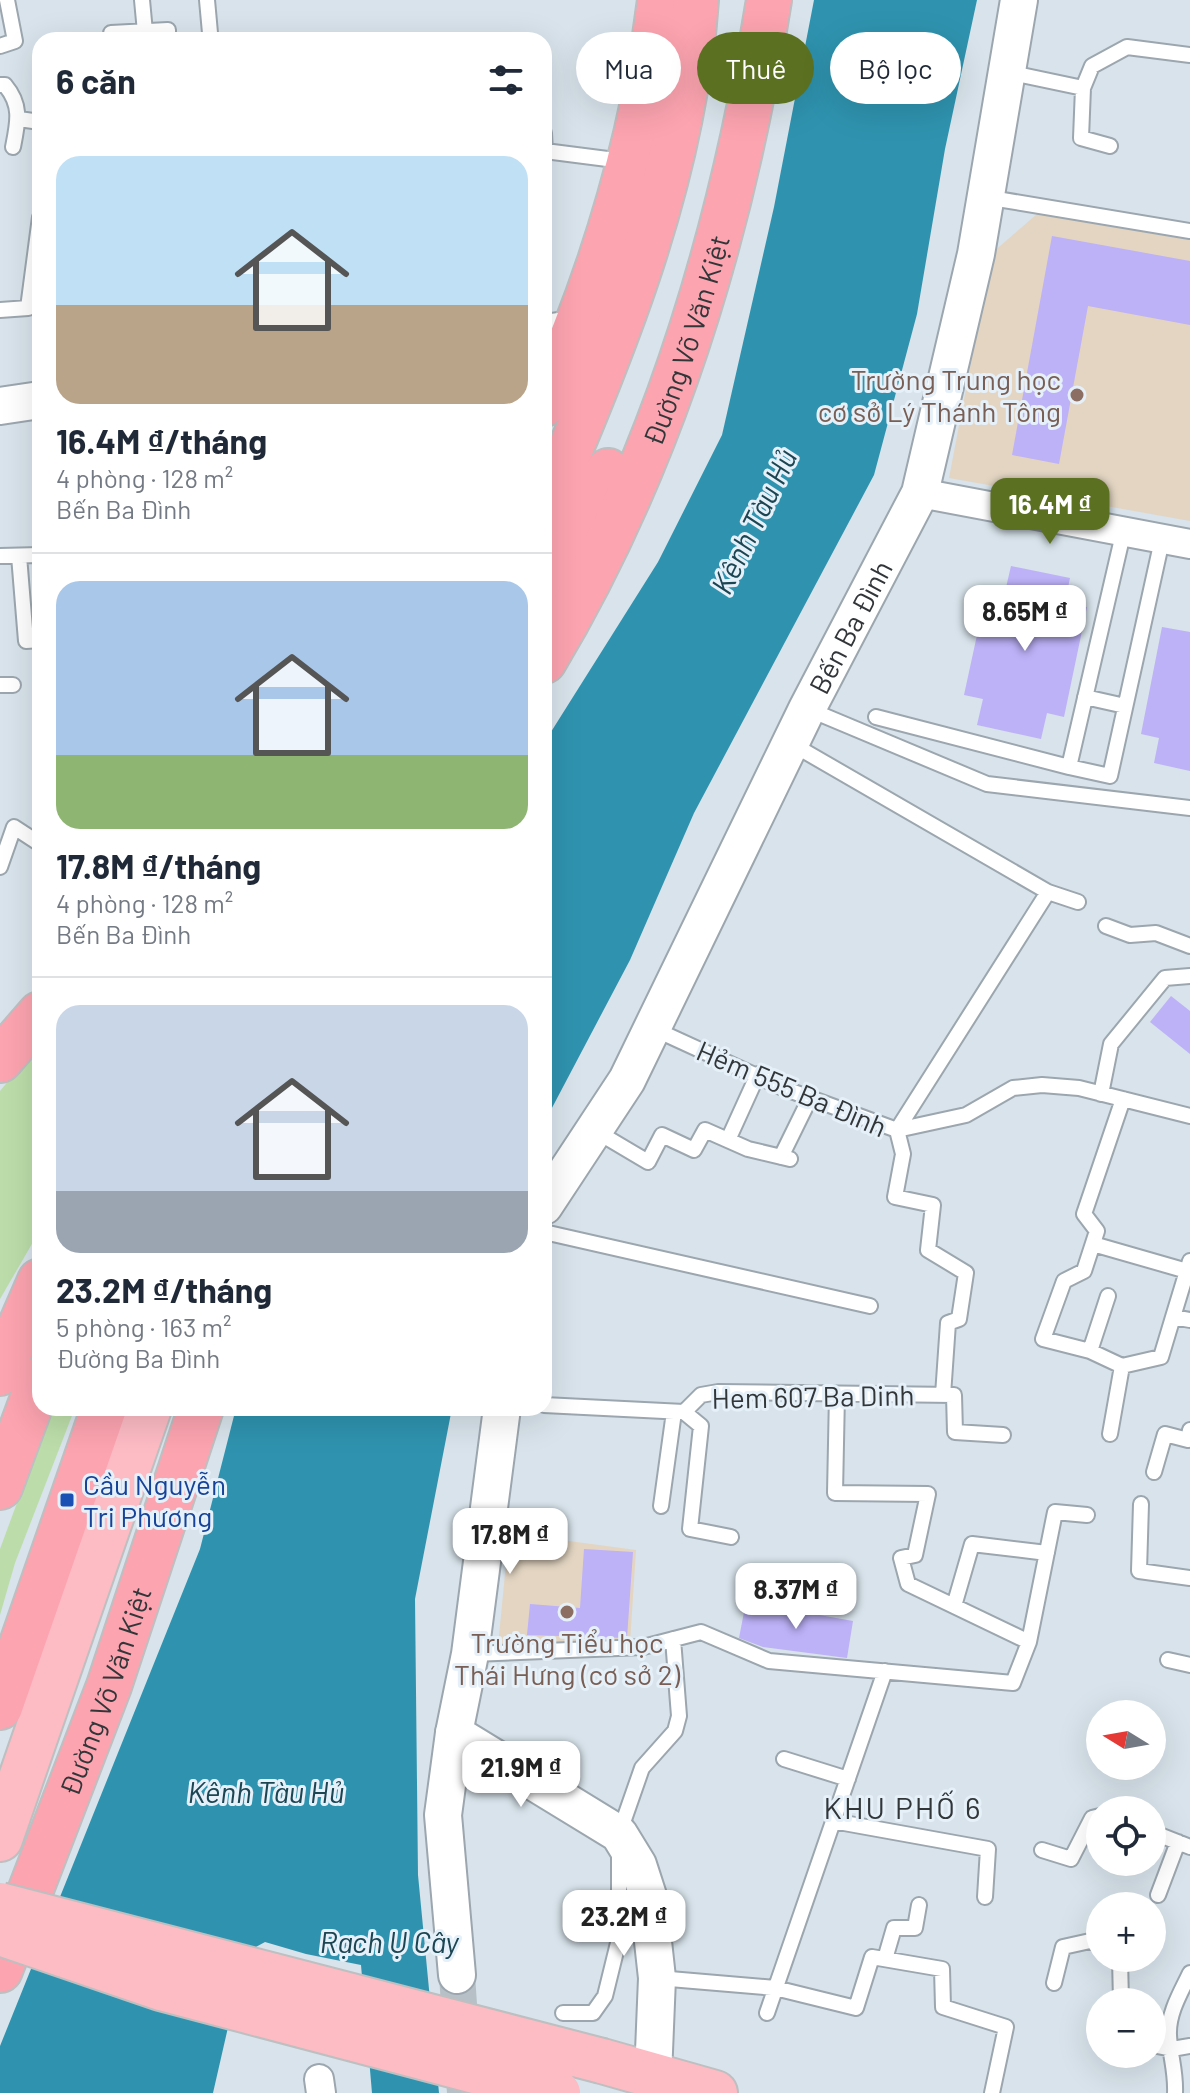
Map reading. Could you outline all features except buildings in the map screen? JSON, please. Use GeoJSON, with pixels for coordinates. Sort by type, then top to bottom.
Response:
{"type":"FeatureCollection","features":[{"type":"Feature","properties":{"kind":"highway"},"geometry":{"type":"LineString","coordinates":[[552,448],[560,386],[559,331],[601,255],[628,161],[654,50],[660,0]]}},
{"type":"Feature","properties":{"kind":"highway"},"geometry":{"type":"LineString","coordinates":[[560,386],[623,312],[673,144],[686,88],[696,0]]}},
{"type":"Feature","properties":{"kind":"highway","name":"Đường Võ Văn Kiệt"},"geometry":{"type":"LineString","coordinates":[[552,646],[598,559],[648,414],[697,239],[734,84],[746,0]]}},
{"type":"Feature","properties":{"kind":"highway","name":"Đường Võ Văn Kiệt"},"geometry":{"type":"LineString","coordinates":[[552,583],[648,414],[706,289],[740,159],[769,0]]}},
{"type":"Feature","properties":{"kind":"highway"},"geometry":{"type":"LineString","coordinates":[[559,331],[599,328],[623,312]]}},
{"type":"Feature","properties":{"kind":"highway"},"geometry":{"type":"LineString","coordinates":[[560,386],[648,414]]}},
{"type":"Feature","properties":{"kind":"highway"},"geometry":{"type":"LineString","coordinates":[[0,1060],[32,1023]]}},
{"type":"Feature","properties":{"kind":"highway"},"geometry":{"type":"LineString","coordinates":[[0,1373],[32,1299]]}},
{"type":"Feature","properties":{"kind":"highway"},"geometry":{"type":"LineString","coordinates":[[0,1487],[32,1401]]}},
{"type":"Feature","properties":{"kind":"highway"},"geometry":{"type":"LineString","coordinates":[[0,1707],[101,1416]]}},
{"type":"Feature","properties":{"kind":"highway","name":"Đường Võ Văn Kiệt"},"geometry":{"type":"LineString","coordinates":[[8,1934],[109,1686],[198,1416]]}},
{"type":"Feature","properties":{"kind":"main road"},"geometry":{"type":"LineString","coordinates":[[0,1839],[146,1416]]}},
{"type":"Feature","properties":{"kind":"main road"},"geometry":{"type":"LineString","coordinates":[[0,1874],[9,1893],[8,1934]]}},
{"type":"Feature","properties":{"kind":"main road"},"geometry":{"type":"LineString","coordinates":[[8,1934],[602,2061],[715,2093]]}},
{"type":"Feature","properties":{"kind":"main road"},"geometry":{"type":"LineString","coordinates":[[8,1934],[161,1988],[558,2093]]}},
{"type":"Feature","properties":{"kind":"street","name":"Bến Ba Đình"},"geometry":{"type":"LineString","coordinates":[[552,1194],[627,1080],[807,709],[920,493],[976,254],[1019,0]]}},
{"type":"Feature","properties":{"kind":"street"},"geometry":{"type":"LineString","coordinates":[[0,406],[32,401]]}},
{"type":"Feature","properties":{"kind":"street"},"geometry":{"type":"LineString","coordinates":[[920,493],[1123,534],[1190,544]]}},
{"type":"Feature","properties":{"kind":"street"},"geometry":{"type":"LineString","coordinates":[[457,1975],[443,1815],[454,1733],[470,1654],[501,1416]]}},
{"type":"Feature","properties":{"kind":"street"},"geometry":{"type":"LineString","coordinates":[[454,1733],[619,1834],[638,1865],[648,1896],[657,1978],[653,2076]]}},
{"type":"Feature","properties":{"kind":"lane"},"geometry":{"type":"LineString","coordinates":[[7,0],[7,44]]}},
{"type":"Feature","properties":{"kind":"lane"},"geometry":{"type":"LineString","coordinates":[[142,0],[145,32]]}},
{"type":"Feature","properties":{"kind":"lane"},"geometry":{"type":"LineString","coordinates":[[207,0],[210,32]]}},
{"type":"Feature","properties":{"kind":"lane"},"geometry":{"type":"LineString","coordinates":[[1110,146],[1081,138],[1083,88],[1092,66],[1127,47],[1190,55]]}},
{"type":"Feature","properties":{"kind":"lane"},"geometry":{"type":"LineString","coordinates":[[1007,72],[1083,88]]}},
{"type":"Feature","properties":{"kind":"lane"},"geometry":{"type":"LineString","coordinates":[[0,85],[5,85],[16,98],[19,119],[13,147]]}},
{"type":"Feature","properties":{"kind":"lane"},"geometry":{"type":"LineString","coordinates":[[19,119],[32,121]]}},
{"type":"Feature","properties":{"kind":"lane"},"geometry":{"type":"LineString","coordinates":[[552,152],[628,161]]}},
{"type":"Feature","properties":{"kind":"lane"},"geometry":{"type":"LineString","coordinates":[[985,197],[1190,231]]}},
{"type":"Feature","properties":{"kind":"lane"},"geometry":{"type":"LineString","coordinates":[[0,310],[28,308],[32,278]]}},
{"type":"Feature","properties":{"kind":"lane"},"geometry":{"type":"LineString","coordinates":[[1069,767],[1123,534]]}},
{"type":"Feature","properties":{"kind":"lane"},"geometry":{"type":"LineString","coordinates":[[876,717],[1110,776],[1162,540]]}},
{"type":"Feature","properties":{"kind":"lane"},"geometry":{"type":"LineString","coordinates":[[0,556],[32,555]]}},
{"type":"Feature","properties":{"kind":"lane"},"geometry":{"type":"LineString","coordinates":[[19,556],[26,641],[32,641]]}},
{"type":"Feature","properties":{"kind":"lane"},"geometry":{"type":"LineString","coordinates":[[1085,697],[1125,706]]}},
{"type":"Feature","properties":{"kind":"lane"},"geometry":{"type":"LineString","coordinates":[[807,709],[987,784],[1190,808]]}},
{"type":"Feature","properties":{"kind":"lane"},"geometry":{"type":"LineString","coordinates":[[791,743],[1048,892],[1078,902]]}},
{"type":"Feature","properties":{"kind":"lane"},"geometry":{"type":"LineString","coordinates":[[0,867],[14,827],[32,839]]}},
{"type":"Feature","properties":{"kind":"lane"},"geometry":{"type":"LineString","coordinates":[[897,1130],[1048,892]]}},
{"type":"Feature","properties":{"kind":"lane"},"geometry":{"type":"LineString","coordinates":[[1106,926],[1130,935],[1156,933],[1190,946]]}},
{"type":"Feature","properties":{"kind":"lane"},"geometry":{"type":"LineString","coordinates":[[1101,1094],[1111,1044],[1165,978],[1190,976]]}},
{"type":"Feature","properties":{"kind":"lane","name":"Hẻm 555 Ba Đình"},"geometry":{"type":"LineString","coordinates":[[652,1028],[810,1098],[897,1130],[903,1154],[895,1197],[933,1205],[928,1250],[966,1273],[959,1319],[948,1323],[943,1395]]}},
{"type":"Feature","properties":{"kind":"lane"},"geometry":{"type":"LineString","coordinates":[[728,1140],[758,1074]]}},
{"type":"Feature","properties":{"kind":"lane"},"geometry":{"type":"LineString","coordinates":[[897,1130],[966,1115],[1013,1088],[1042,1085],[1101,1094],[1190,1116]]}},
{"type":"Feature","properties":{"kind":"lane"},"geometry":{"type":"LineString","coordinates":[[594,1130],[648,1162],[662,1135],[694,1150],[705,1130],[786,1158],[810,1098]]}},
{"type":"Feature","properties":{"kind":"lane"},"geometry":{"type":"LineString","coordinates":[[1093,1244],[1188,1266],[1161,1357],[1122,1366],[1090,1351],[1043,1339],[1064,1281],[1084,1271],[1093,1244],[1097,1231],[1084,1214],[1123,1099]]}},
{"type":"Feature","properties":{"kind":"lane"},"geometry":{"type":"LineString","coordinates":[[552,1234],[870,1306]]}},
{"type":"Feature","properties":{"kind":"lane"},"geometry":{"type":"LineString","coordinates":[[1090,1351],[1108,1296]]}},
{"type":"Feature","properties":{"kind":"lane"},"geometry":{"type":"LineString","coordinates":[[1173,1317],[1190,1320]]}},
{"type":"Feature","properties":{"kind":"lane"},"geometry":{"type":"LineString","coordinates":[[1110,1434],[1122,1366]]}},
{"type":"Feature","properties":{"kind":"lane","name":"Hem 607 Ba Dinh"},"geometry":{"type":"LineString","coordinates":[[552,1405],[679,1412],[701,1395],[718,1392],[954,1395],[955,1432],[1003,1435]]}},
{"type":"Feature","properties":{"kind":"lane"},"geometry":{"type":"LineString","coordinates":[[837,1394],[835,1493],[928,1494],[915,1555],[901,1558],[908,1584],[1029,1642]]}},
{"type":"Feature","properties":{"kind":"lane"},"geometry":{"type":"LineString","coordinates":[[661,1506],[679,1412],[701,1426],[690,1529],[731,1537]]}},
{"type":"Feature","properties":{"kind":"lane"},"geometry":{"type":"LineString","coordinates":[[1154,1472],[1165,1434],[1188,1440],[1190,1430]]}},
{"type":"Feature","properties":{"kind":"lane"},"geometry":{"type":"LineString","coordinates":[[1141,1504],[1139,1571],[1190,1578]]}},
{"type":"Feature","properties":{"kind":"lane"},"geometry":{"type":"LineString","coordinates":[[470,1654],[643,1647],[701,1632],[769,1661],[1013,1683],[1029,1642],[1055,1512],[1087,1515]]}},
{"type":"Feature","properties":{"kind":"lane"},"geometry":{"type":"LineString","coordinates":[[954,1606],[972,1544],[1047,1553]]}},
{"type":"Feature","properties":{"kind":"lane"},"geometry":{"type":"LineString","coordinates":[[563,2013],[593,2013],[605,1996],[619,1939],[619,1834],[642,1768],[675,1731],[679,1716],[673,1639]]}},
{"type":"Feature","properties":{"kind":"lane"},"geometry":{"type":"LineString","coordinates":[[1168,1660],[1190,1665]]}},
{"type":"Feature","properties":{"kind":"lane"},"geometry":{"type":"LineString","coordinates":[[767,2013],[885,1671]]}},
{"type":"Feature","properties":{"kind":"lane"},"geometry":{"type":"LineString","coordinates":[[784,1759],[848,1779]]}},
{"type":"Feature","properties":{"kind":"lane"},"geometry":{"type":"LineString","coordinates":[[833,1821],[988,1849],[985,1897]]}},
{"type":"Feature","properties":{"kind":"lane"},"geometry":{"type":"LineString","coordinates":[[1042,1850],[1071,1859],[1086,1830]]}},
{"type":"Feature","properties":{"kind":"lane"},"geometry":{"type":"LineString","coordinates":[[1160,1892],[1184,1844]]}},
{"type":"Feature","properties":{"kind":"lane"},"geometry":{"type":"LineString","coordinates":[[885,1959],[894,1928],[915,1928],[919,1905]]}},
{"type":"Feature","properties":{"kind":"lane"},"geometry":{"type":"LineString","coordinates":[[1054,1983],[1063,1947],[1086,1942]]}},
{"type":"Feature","properties":{"kind":"lane"},"geometry":{"type":"LineString","coordinates":[[657,1978],[775,1988],[856,2008],[872,1957],[942,1969],[943,2007],[1006,2027],[992,2093]]}},
{"type":"Feature","properties":{"kind":"lane"},"geometry":{"type":"LineString","coordinates":[[1175,2093],[1177,2067],[1169,2034],[1173,2011],[1190,1973]]}},
{"type":"Feature","properties":{"kind":"lane"},"geometry":{"type":"LineString","coordinates":[[1166,2048],[1190,2046]]}},
{"type":"Feature","properties":{"kind":"shaded area","name":"Trường Trung học cơ sở Lý Thánh Tông"},"geometry":{"type":"Polygon","coordinates":[[[1037,214],[1190,240],[1190,521],[949,478],[992,253],[1037,214]]]}},
{"type":"Feature","properties":{"kind":"shaded area","name":"Trường Tiểu học Thái Hưng (cơ sở 2)"},"geometry":{"type":"Polygon","coordinates":[[[509,1533],[636,1550],[630,1643],[498,1646],[509,1533]]]}},
{"type":"Feature","properties":{"kind":"green space"},"geometry":{"type":"Polygon","coordinates":[[[32,1053],[32,1244],[0,1299],[0,1091],[32,1053]]]}},
{"type":"Feature","properties":{"kind":"green space"},"geometry":{"type":"Polygon","coordinates":[[[49,1416],[72,1416],[15,1563],[0,1615],[0,1549],[49,1416]]]}},
{"type":"Feature","properties":{"kind":"water","name":"Kênh Tàu Hủ"},"geometry":{"type":"Polygon","coordinates":[[[814,0],[977,0],[961,74],[961,32],[830,32],[830,104],[955,104],[917,314],[874,475],[694,813],[630,960],[552,1108],[552,730],[658,562],[722,435],[774,207],[794,104],[814,104],[814,32],[808,32],[814,0]]]}},
{"type":"Feature","properties":{"kind":"water","name":"Kênh Tàu Hủ"},"geometry":{"type":"Polygon","coordinates":[[[234,1416],[450,1416],[415,1599],[418,1875],[439,2093],[372,2093],[361,1965],[265,1942],[245,1953],[213,2093],[0,2093],[0,2046],[200,1549],[234,1416]]]}},
{"type":"Feature","properties":{"kind":"tunnel"},"geometry":{"type":"LineString","coordinates":[[457,1975],[465,2093]]}},
{"type":"Feature","properties":{"kind":"place","name":"Trường Trung học cơ sở Lý Thánh Tông"},"geometry":{"type":"Point","coordinates":[1077,395]}},
{"type":"Feature","properties":{"kind":"place","name":"Cầu Nguyễn Tri Phương"},"geometry":{"type":"Point","coordinates":[67,1500]}},
{"type":"Feature","properties":{"kind":"place","name":"Trường Tiểu học Thái Hưng (cơ sở 2)"},"geometry":{"type":"Point","coordinates":[567,1612]}},
{"type":"Feature","properties":{"kind":"district","name":"KHU PHỐ 6"},"geometry":{"type":"Point","coordinates":[903,1807]}},
{"type":"Feature","properties":{"kind":"water label","name":"Rạch Ụ Cây"},"geometry":{"type":"Point","coordinates":[389,1941]}}]}
